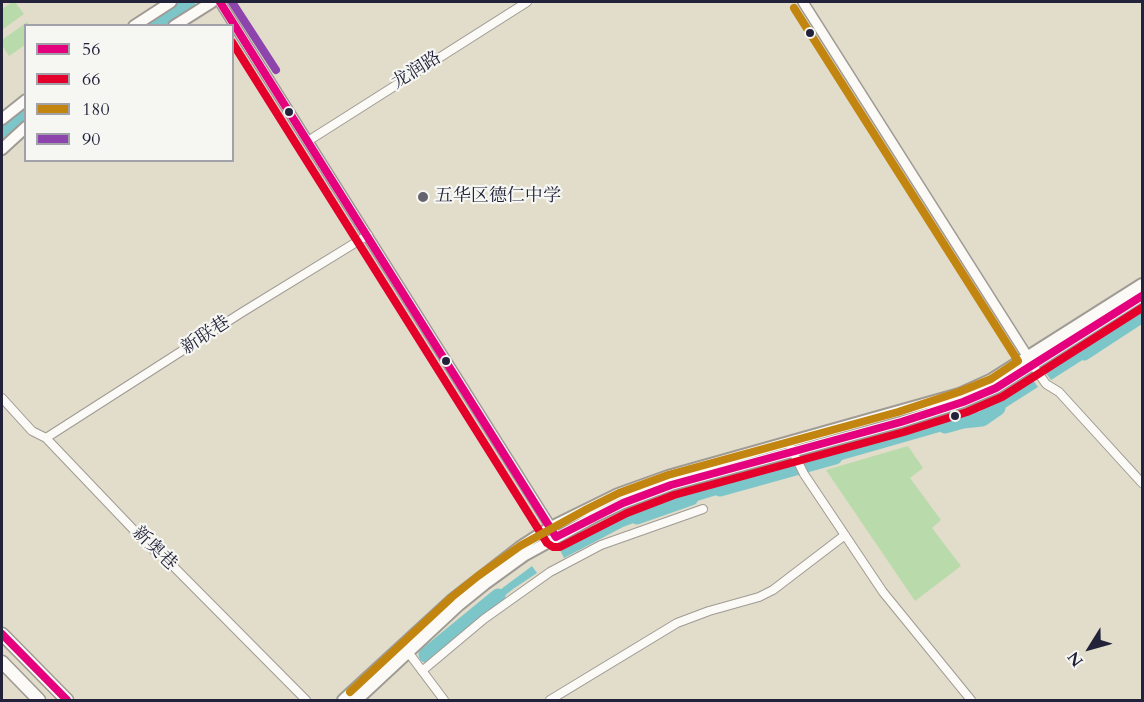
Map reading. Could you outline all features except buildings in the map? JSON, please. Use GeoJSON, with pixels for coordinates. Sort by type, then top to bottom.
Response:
{"type":"FeatureCollection","features":[{"type":"Feature","properties":{"kind":"main road"},"geometry":{"type":"LineString","coordinates":[[137,24],[171,2]]}},
{"type":"Feature","properties":{"kind":"main road"},"geometry":{"type":"LineString","coordinates":[[177,24],[212,2]]}},
{"type":"Feature","properties":{"kind":"main road"},"geometry":{"type":"LineString","coordinates":[[2,119],[24,102]]}},
{"type":"Feature","properties":{"kind":"main road"},"geometry":{"type":"LineString","coordinates":[[2,149],[24,129]]}},
{"type":"Feature","properties":{"kind":"main road"},"geometry":{"type":"LineString","coordinates":[[1030,361],[1143,284]]}},
{"type":"Feature","properties":{"kind":"main road"},"geometry":{"type":"LineString","coordinates":[[343,700],[453,598],[520,547],[622,503],[671,485],[959,394],[1030,361],[1143,296]]}},
{"type":"Feature","properties":{"kind":"main road"},"geometry":{"type":"LineString","coordinates":[[357,700],[459,605],[554,532]]}},
{"type":"Feature","properties":{"kind":"main road"},"geometry":{"type":"LineString","coordinates":[[2,634],[68,700]]}},
{"type":"Feature","properties":{"kind":"main road"},"geometry":{"type":"LineString","coordinates":[[2,662],[39,700]]}},
{"type":"Feature","properties":{"kind":"street"},"geometry":{"type":"LineString","coordinates":[[220,2],[234,24]]}},
{"type":"Feature","properties":{"kind":"street","name":"龙润路"},"geometry":{"type":"LineString","coordinates":[[308,141],[513,5],[527,2]]}},
{"type":"Feature","properties":{"kind":"street"},"geometry":{"type":"LineString","coordinates":[[803,2],[1046,384],[1059,392],[1143,483]]}},
{"type":"Feature","properties":{"kind":"street"},"geometry":{"type":"LineString","coordinates":[[234,24],[554,532]]}},
{"type":"Feature","properties":{"kind":"street","name":"新联巷"},"geometry":{"type":"LineString","coordinates":[[46,438],[368,235]]}},
{"type":"Feature","properties":{"kind":"street","name":"新奥巷"},"geometry":{"type":"LineString","coordinates":[[2,398],[32,430],[46,438],[150,547],[173,566],[306,700]]}},
{"type":"Feature","properties":{"kind":"street"},"geometry":{"type":"LineString","coordinates":[[790,447],[804,474],[892,605],[971,700]]}},
{"type":"Feature","properties":{"kind":"street"},"geometry":{"type":"LineString","coordinates":[[422,671],[484,619],[550,572],[601,545],[703,509]]}},
{"type":"Feature","properties":{"kind":"street"},"geometry":{"type":"LineString","coordinates":[[550,700],[678,623],[709,611],[759,597],[773,590],[845,535]]}},
{"type":"Feature","properties":{"kind":"street"},"geometry":{"type":"LineString","coordinates":[[408,652],[444,700]]}},
{"type":"Feature","properties":{"kind":"green space"},"geometry":{"type":"Polygon","coordinates":[[[15,2],[24,14],[2,30],[2,9],[15,2]]]}},
{"type":"Feature","properties":{"kind":"green space"},"geometry":{"type":"Polygon","coordinates":[[[24,24],[24,46],[9,56],[2,45],[2,40],[24,24]]]}},
{"type":"Feature","properties":{"kind":"green space"},"geometry":{"type":"Polygon","coordinates":[[[908,446],[923,468],[910,478],[941,520],[932,528],[961,566],[915,601],[826,470],[908,446]]]}},
{"type":"Feature","properties":{"kind":"water"},"geometry":{"type":"Polygon","coordinates":[[[1142,310],[1142,322],[1110,342],[1105,334],[1142,310]]]}},
{"type":"Feature","properties":{"kind":"water"},"geometry":{"type":"Polygon","coordinates":[[[1098,339],[1103,347],[1051,380],[1045,372],[1098,339]]]}},
{"type":"Feature","properties":{"kind":"water"},"geometry":{"type":"Polygon","coordinates":[[[1033,380],[1038,387],[983,422],[980,415],[1033,380]]]}},
{"type":"Feature","properties":{"kind":"water"},"geometry":{"type":"Polygon","coordinates":[[[962,417],[964,425],[821,466],[815,458],[962,417]]]}},
{"type":"Feature","properties":{"kind":"water"},"geometry":{"type":"Polygon","coordinates":[[[737,478],[740,488],[674,508],[671,498],[737,478]]]}},
{"type":"Feature","properties":{"kind":"water"},"geometry":{"type":"Polygon","coordinates":[[[653,505],[657,514],[623,527],[564,558],[560,550],[592,531],[653,505]]]}},
{"type":"Feature","properties":{"kind":"water"},"geometry":{"type":"Polygon","coordinates":[[[532,566],[537,573],[486,611],[481,604],[532,566]]]}},
{"type":"Feature","properties":{"kind":"water"},"geometry":{"type":"Polygon","coordinates":[[[467,616],[471,622],[429,658],[424,652],[467,616]]]}},
{"type":"Feature","properties":{"kind":"waterway"},"geometry":{"type":"LineString","coordinates":[[153,24],[188,2]]}},
{"type":"Feature","properties":{"kind":"waterway"},"geometry":{"type":"LineString","coordinates":[[2,132],[24,112]]}},
{"type":"Feature","properties":{"kind":"waterway"},"geometry":{"type":"LineString","coordinates":[[1084,353],[1142,315]]}},
{"type":"Feature","properties":{"kind":"waterway"},"geometry":{"type":"LineString","coordinates":[[945,426],[982,419],[998,408]]}},
{"type":"Feature","properties":{"kind":"waterway"},"geometry":{"type":"LineString","coordinates":[[720,489],[835,457]]}},
{"type":"Feature","properties":{"kind":"waterway"},"geometry":{"type":"LineString","coordinates":[[637,517],[691,498]]}},
{"type":"Feature","properties":{"kind":"waterway"},"geometry":{"type":"LineString","coordinates":[[426,655],[498,596]]}},
{"type":"Feature","properties":{"kind":"transit line","name":"56"},"geometry":{"type":"LineString","coordinates":[[220,2],[234,24]]}},
{"type":"Feature","properties":{"kind":"transit line","name":"90"},"geometry":{"type":"LineString","coordinates":[[232,2],[276,70]]}},
{"type":"Feature","properties":{"kind":"transit line","name":"180"},"geometry":{"type":"LineString","coordinates":[[350,692],[452,597],[478,576],[520,546],[619,493],[668,475],[898,412],[959,392],[991,379],[1018,361],[794,8]]}},
{"type":"Feature","properties":{"kind":"transit line","name":"56"},"geometry":{"type":"LineString","coordinates":[[234,24],[556,537],[623,503],[671,485],[901,422],[963,402],[996,388],[1142,296]]}},
{"type":"Feature","properties":{"kind":"transit line","name":"66"},"geometry":{"type":"LineString","coordinates":[[234,45],[547,543],[553,547],[560,547],[627,513],[674,495],[904,432],[967,412],[1002,397],[1142,308]]}},
{"type":"Feature","properties":{"kind":"transit line","name":"56"},"geometry":{"type":"LineString","coordinates":[[2,634],[67,700]]}},
{"type":"Feature","properties":{"kind":"place","name":"五华区德仁中学"},"geometry":{"type":"Point","coordinates":[423,197]}}]}
